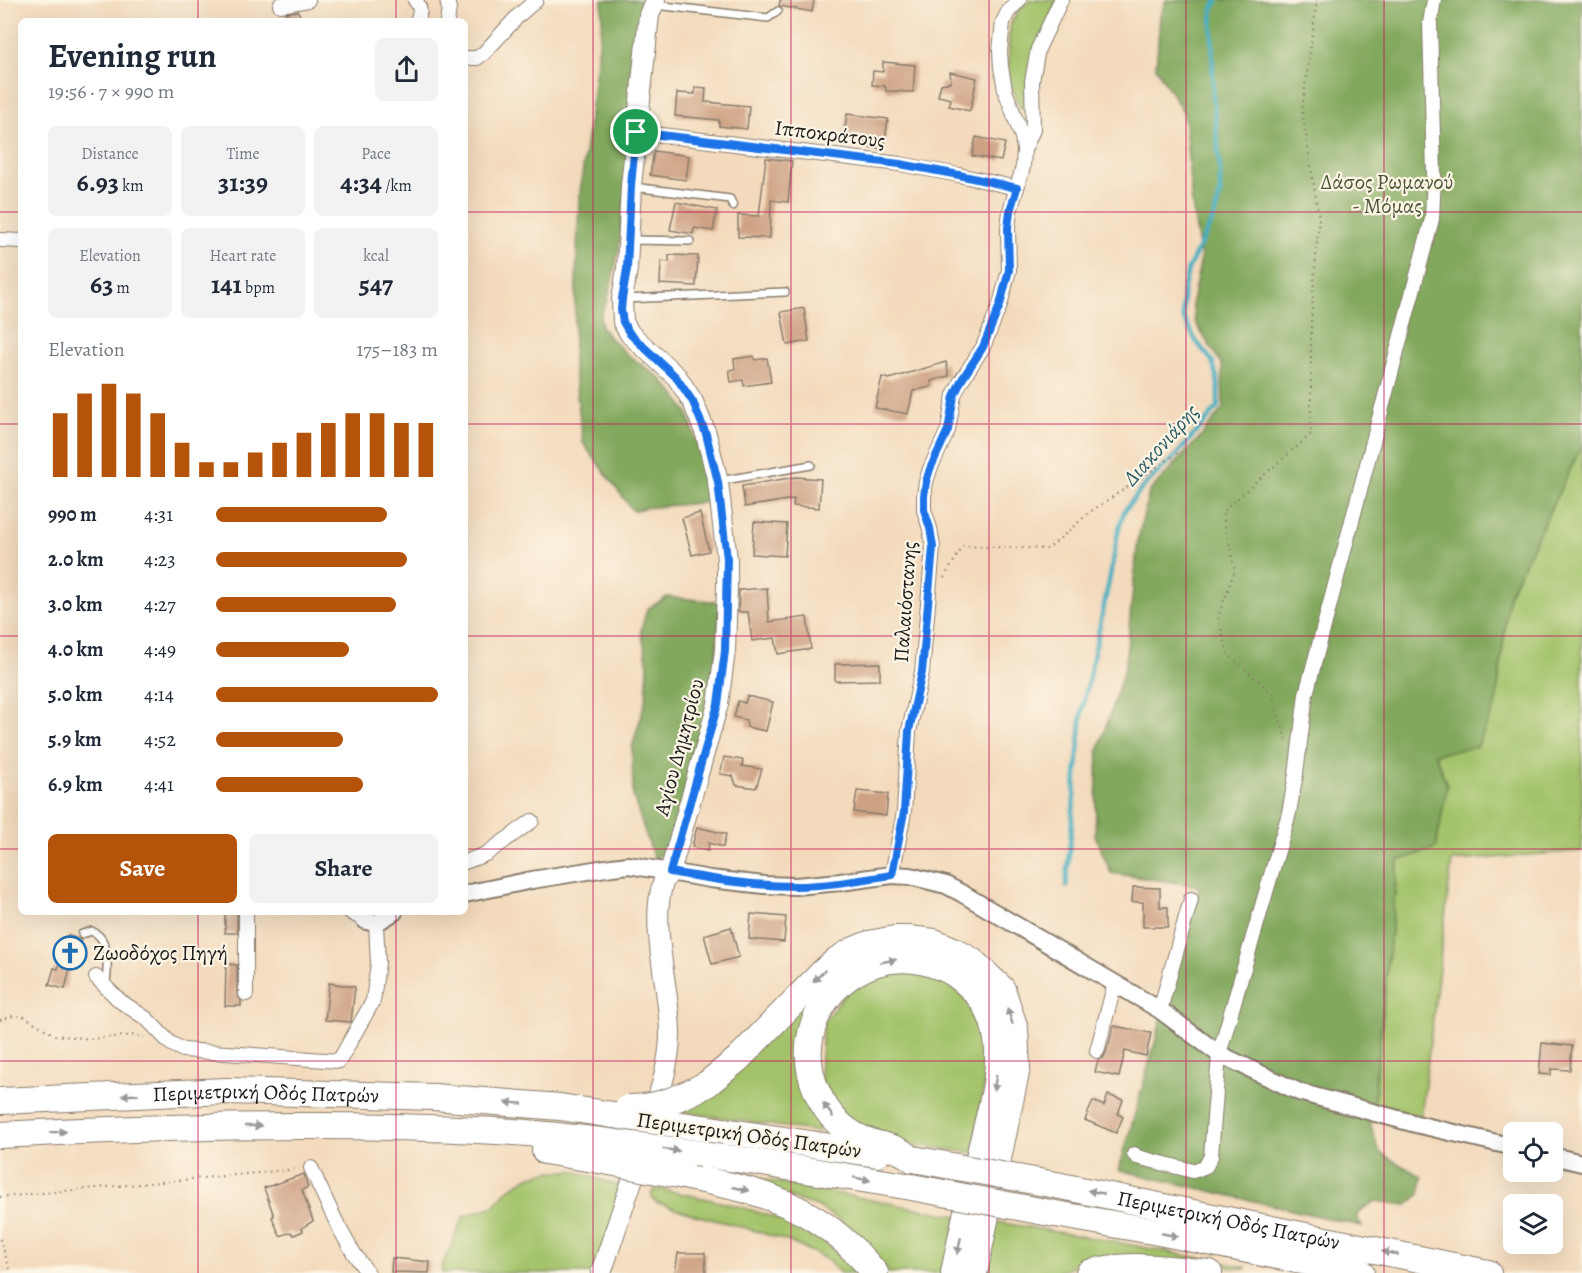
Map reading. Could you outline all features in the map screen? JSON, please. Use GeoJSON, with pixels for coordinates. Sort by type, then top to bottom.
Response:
{"type":"FeatureCollection","features":[{"type":"Feature","properties":{"kind":"highway"},"geometry":{"type":"LineString","coordinates":[[616,1112],[664,1104],[707,1084],[738,1059],[823,972],[854,950],[881,941],[909,939],[934,942],[972,961],[1002,989],[1015,1029],[1017,1068],[974,1273]]}},
{"type":"Feature","properties":{"kind":"highway"},"geometry":{"type":"LineString","coordinates":[[913,1160],[897,1150],[855,1136],[836,1121],[820,1100],[813,1084],[807,1054],[816,1015],[837,987],[850,975],[867,965],[896,959],[923,961],[955,974],[980,996],[989,1010],[995,1028],[998,1047],[992,1102],[954,1273]]}},
{"type":"Feature","properties":{"kind":"highway","name":"Περιμετρική Οδός Πατρών"},"geometry":{"type":"LineString","coordinates":[[0,1101],[226,1091],[434,1097],[616,1112],[1056,1185],[1488,1273]]}},
{"type":"Feature","properties":{"kind":"highway","name":"Περιμετρική Οδός Πατρών"},"geometry":{"type":"LineString","coordinates":[[0,1135],[196,1126],[406,1127],[499,1131],[600,1150],[700,1154],[906,1186],[1164,1233],[1361,1273]]}},
{"type":"Feature","properties":{"kind":"highway"},"geometry":{"type":"LineString","coordinates":[[600,1150],[684,1176],[744,1189],[794,1207],[846,1241],[875,1273]]}},
{"type":"Feature","properties":{"kind":"highway"},"geometry":{"type":"LineString","coordinates":[[1089,1273],[1112,1269],[1148,1268],[1209,1273]]}},
{"type":"Feature","properties":{"kind":"main road","name":"Αγίου Δημητρίου"},"geometry":{"type":"LineString","coordinates":[[601,1273],[638,1165],[668,1061],[669,1006],[658,925],[659,903],[663,882],[670,872],[718,704],[726,615],[727,559],[718,482],[706,434],[693,402],[676,377],[630,334],[623,322],[621,310],[627,269],[636,132],[649,15],[654,2]]}},
{"type":"Feature","properties":{"kind":"street"},"geometry":{"type":"LineString","coordinates":[[280,4],[308,0]]}},
{"type":"Feature","properties":{"kind":"street"},"geometry":{"type":"LineString","coordinates":[[415,0],[420,10],[418,18]]}},
{"type":"Feature","properties":{"kind":"street"},"geometry":{"type":"LineString","coordinates":[[447,0],[447,18]]}},
{"type":"Feature","properties":{"kind":"street"},"geometry":{"type":"LineString","coordinates":[[468,58],[477,58],[484,53],[536,0]]}},
{"type":"Feature","properties":{"kind":"street","name":"Παλαιόστανης"},"geometry":{"type":"LineString","coordinates":[[892,875],[904,812],[909,731],[922,672],[928,606],[933,547],[924,510],[926,482],[948,430],[954,396],[983,347],[1000,305],[1009,270],[1010,211],[1023,167],[1024,150],[1022,137],[1005,90],[1000,51],[1003,22],[1019,0]]}},
{"type":"Feature","properties":{"kind":"street"},"geometry":{"type":"LineString","coordinates":[[1024,150],[1033,130],[1032,81],[1038,49],[1061,0]]}},
{"type":"Feature","properties":{"kind":"street"},"geometry":{"type":"LineString","coordinates":[[1134,1154],[1137,1157],[1193,1171],[1206,1166],[1210,1156],[1219,1054],[1289,813],[1306,694],[1432,219],[1434,176],[1430,23],[1434,0]]}},
{"type":"Feature","properties":{"kind":"street","name":"Ιπποκράτους"},"geometry":{"type":"LineString","coordinates":[[636,132],[900,164],[1017,188]]}},
{"type":"Feature","properties":{"kind":"street"},"geometry":{"type":"LineString","coordinates":[[0,240],[18,241]]}},
{"type":"Feature","properties":{"kind":"street"},"geometry":{"type":"LineString","coordinates":[[468,861],[486,854],[532,821]]}},
{"type":"Feature","properties":{"kind":"street"},"geometry":{"type":"LineString","coordinates":[[468,893],[612,867],[637,866],[710,879],[764,885],[796,886],[892,875],[910,876],[946,885],[963,894],[1160,1010],[1219,1054],[1299,1092],[1416,1124],[1503,1144]]}},
{"type":"Feature","properties":{"kind":"street"},"geometry":{"type":"LineString","coordinates":[[1160,1010],[1191,899]]}},
{"type":"Feature","properties":{"kind":"street"},"geometry":{"type":"LineString","coordinates":[[246,915],[246,994]]}},
{"type":"Feature","properties":{"kind":"street"},"geometry":{"type":"LineString","coordinates":[[101,982],[120,1001],[152,1023],[170,1043],[183,1050],[339,1061],[373,1001],[378,963],[364,917]]}},
{"type":"Feature","properties":{"kind":"street"},"geometry":{"type":"LineString","coordinates":[[1097,1051],[1115,983]]}},
{"type":"Feature","properties":{"kind":"street"},"geometry":{"type":"LineString","coordinates":[[1563,1159],[1582,1163]]}},
{"type":"Feature","properties":{"kind":"street"},"geometry":{"type":"LineString","coordinates":[[311,1168],[348,1245],[368,1273]]}},
{"type":"Feature","properties":{"kind":"lane"},"geometry":{"type":"LineString","coordinates":[[654,2],[768,18],[778,11]]}},
{"type":"Feature","properties":{"kind":"lane"},"geometry":{"type":"LineString","coordinates":[[631,186],[730,199],[733,206]]}},
{"type":"Feature","properties":{"kind":"lane"},"geometry":{"type":"LineString","coordinates":[[628,240],[690,241]]}},
{"type":"Feature","properties":{"kind":"lane"},"geometry":{"type":"LineString","coordinates":[[622,299],[784,292]]}},
{"type":"Feature","properties":{"kind":"lane"},"geometry":{"type":"LineString","coordinates":[[718,482],[811,465]]}},
{"type":"Feature","properties":{"kind":"lane"},"geometry":{"type":"LineString","coordinates":[[82,934],[92,931],[101,938],[108,973],[101,982]]}},
{"type":"Feature","properties":{"kind":"path"},"geometry":{"type":"LineString","coordinates":[[1287,744],[1272,693],[1227,654],[1218,617],[1235,570],[1222,512],[1311,434],[1311,321],[1319,218],[1302,110],[1317,0]]}},
{"type":"Feature","properties":{"kind":"path"},"geometry":{"type":"LineString","coordinates":[[928,606],[963,546],[1048,549],[1090,512],[1178,453]]}},
{"type":"Feature","properties":{"kind":"path"},"geometry":{"type":"LineString","coordinates":[[0,1020],[25,1017],[55,1035],[90,1039],[135,1035],[144,1037]]}},
{"type":"Feature","properties":{"kind":"path"},"geometry":{"type":"LineString","coordinates":[[0,1197],[311,1168]]}},
{"type":"Feature","properties":{"kind":"path"},"geometry":{"type":"LineString","coordinates":[[0,1239],[11,1273]]}},
{"type":"Feature","properties":{"kind":"green space"},"geometry":{"type":"Polygon","coordinates":[[[602,0],[646,0],[619,249],[608,298],[601,314],[601,327],[628,355],[659,377],[688,413],[700,455],[709,502],[633,511],[583,443],[573,363],[579,200],[602,21],[602,0]]]}},
{"type":"Feature","properties":{"kind":"green space"},"geometry":{"type":"Polygon","coordinates":[[[1030,0],[1056,0],[1027,86],[1025,107],[1020,108],[1009,80],[1009,37],[1011,23],[1019,10],[1030,0]]]}},
{"type":"Feature","properties":{"kind":"green space","name":"Δάσος Ρωμανού - Μόμας"},"geometry":{"type":"Polygon","coordinates":[[[1166,0],[1582,0],[1582,445],[1509,594],[1496,704],[1477,747],[1435,754],[1447,786],[1436,848],[1398,861],[1371,1127],[1380,1153],[1422,1177],[1420,1194],[1407,1205],[1376,1201],[1361,1210],[1356,1216],[1362,1226],[1119,1170],[1199,886],[1111,873],[1095,835],[1098,751],[1125,667],[1138,539],[1149,492],[1202,435],[1223,408],[1222,365],[1195,322],[1192,302],[1201,258],[1192,205],[1184,113],[1156,68],[1160,16],[1166,0]]]}},
{"type":"Feature","properties":{"kind":"green space"},"geometry":{"type":"Polygon","coordinates":[[[1582,445],[1582,851],[1452,861],[1421,1117],[1374,1104],[1398,861],[1447,786],[1435,754],[1496,704],[1509,594],[1582,445]]]}},
{"type":"Feature","properties":{"kind":"green space"},"geometry":{"type":"Polygon","coordinates":[[[667,597],[720,602],[715,683],[670,849],[654,859],[633,796],[632,747],[646,699],[648,665],[641,631],[647,609],[667,597]]]}},
{"type":"Feature","properties":{"kind":"green space"},"geometry":{"type":"Polygon","coordinates":[[[895,968],[942,977],[977,1008],[990,1048],[973,1153],[894,1142],[850,1125],[820,1078],[823,1022],[854,983],[895,968]]]}},
{"type":"Feature","properties":{"kind":"green space"},"geometry":{"type":"Polygon","coordinates":[[[816,993],[811,1106],[820,1123],[818,1132],[671,1110],[816,993]]]}},
{"type":"Feature","properties":{"kind":"green space"},"geometry":{"type":"Polygon","coordinates":[[[674,1163],[958,1216],[946,1273],[889,1273],[857,1234],[817,1206],[674,1163]]]}},
{"type":"Feature","properties":{"kind":"green space"},"geometry":{"type":"Polygon","coordinates":[[[552,1171],[575,1171],[626,1188],[595,1273],[442,1273],[442,1266],[464,1216],[494,1206],[510,1188],[531,1176],[552,1171]]]}},
{"type":"Feature","properties":{"kind":"green space"},"geometry":{"type":"Polygon","coordinates":[[[660,1189],[744,1208],[785,1221],[828,1245],[842,1256],[857,1273],[840,1273],[827,1260],[787,1241],[656,1202],[652,1192],[660,1189]]]}},
{"type":"Feature","properties":{"kind":"green space"},"geometry":{"type":"Polygon","coordinates":[[[991,1221],[1246,1267],[1245,1269],[1189,1264],[1080,1264],[1057,1273],[980,1273],[991,1221]]]}},
{"type":"Feature","properties":{"kind":"building"},"geometry":{"type":"Polygon","coordinates":[[[780,0],[814,0],[812,12],[779,6],[780,0]]]}},
{"type":"Feature","properties":{"kind":"building"},"geometry":{"type":"Polygon","coordinates":[[[298,11],[301,18],[287,18],[285,13],[298,11]]]}},
{"type":"Feature","properties":{"kind":"building"},"geometry":{"type":"Polygon","coordinates":[[[883,62],[915,65],[913,92],[886,91],[885,86],[872,85],[873,71],[883,72],[883,62]]]}},
{"type":"Feature","properties":{"kind":"building"},"geometry":{"type":"Polygon","coordinates":[[[950,72],[977,78],[970,111],[949,106],[951,99],[938,96],[941,84],[951,82],[950,72]]]}},
{"type":"Feature","properties":{"kind":"building"},"geometry":{"type":"Polygon","coordinates":[[[695,87],[706,88],[705,102],[749,106],[747,129],[719,126],[719,120],[675,116],[677,93],[695,94],[695,87]]]}},
{"type":"Feature","properties":{"kind":"building"},"geometry":{"type":"Polygon","coordinates":[[[847,114],[888,119],[884,149],[864,147],[865,137],[844,134],[847,114]]]}},
{"type":"Feature","properties":{"kind":"building"},"geometry":{"type":"Polygon","coordinates":[[[976,137],[1005,143],[1001,161],[972,156],[976,137]]]}},
{"type":"Feature","properties":{"kind":"building"},"geometry":{"type":"Polygon","coordinates":[[[654,151],[689,156],[686,180],[650,175],[654,151]]]}},
{"type":"Feature","properties":{"kind":"building"},"geometry":{"type":"Polygon","coordinates":[[[766,158],[792,161],[788,202],[771,200],[770,238],[738,237],[738,215],[759,216],[766,158]]]}},
{"type":"Feature","properties":{"kind":"building"},"geometry":{"type":"Polygon","coordinates":[[[676,202],[717,210],[713,231],[694,228],[693,234],[670,230],[676,202]]]}},
{"type":"Feature","properties":{"kind":"building"},"geometry":{"type":"Polygon","coordinates":[[[669,255],[698,256],[696,286],[660,284],[661,261],[669,262],[669,255]]]}},
{"type":"Feature","properties":{"kind":"building"},"geometry":{"type":"Polygon","coordinates":[[[804,308],[809,341],[787,345],[781,312],[804,308]]]}},
{"type":"Feature","properties":{"kind":"building"},"geometry":{"type":"Polygon","coordinates":[[[754,356],[755,360],[767,358],[771,382],[744,386],[743,380],[731,382],[729,370],[735,369],[734,359],[754,356]]]}},
{"type":"Feature","properties":{"kind":"building"},"geometry":{"type":"Polygon","coordinates":[[[946,362],[949,376],[931,381],[931,387],[913,391],[908,414],[875,408],[882,377],[889,379],[946,362]]]}},
{"type":"Feature","properties":{"kind":"building"},"geometry":{"type":"Polygon","coordinates":[[[796,477],[821,479],[819,508],[793,506],[794,499],[745,507],[742,486],[796,477]]]}},
{"type":"Feature","properties":{"kind":"building"},"geometry":{"type":"Polygon","coordinates":[[[700,513],[709,551],[692,555],[682,518],[700,513]]]}},
{"type":"Feature","properties":{"kind":"building"},"geometry":{"type":"Polygon","coordinates":[[[754,522],[787,524],[785,556],[752,554],[754,522]]]}},
{"type":"Feature","properties":{"kind":"building"},"geometry":{"type":"Polygon","coordinates":[[[767,588],[769,622],[807,617],[811,649],[778,654],[775,638],[752,641],[748,612],[738,612],[739,590],[767,588]]]}},
{"type":"Feature","properties":{"kind":"building"},"geometry":{"type":"Polygon","coordinates":[[[880,663],[880,680],[835,681],[835,664],[880,663]]]}},
{"type":"Feature","properties":{"kind":"building"},"geometry":{"type":"Polygon","coordinates":[[[747,696],[773,702],[766,731],[747,727],[746,720],[734,717],[738,701],[745,703],[747,696]]]}},
{"type":"Feature","properties":{"kind":"building"},"geometry":{"type":"Polygon","coordinates":[[[724,757],[743,760],[742,766],[762,769],[756,788],[736,785],[733,776],[720,774],[724,757]]]}},
{"type":"Feature","properties":{"kind":"building"},"geometry":{"type":"Polygon","coordinates":[[[857,791],[888,794],[886,816],[854,812],[857,791]]]}},
{"type":"Feature","properties":{"kind":"building"},"geometry":{"type":"Polygon","coordinates":[[[697,827],[726,834],[723,847],[709,843],[708,851],[692,847],[697,827]]]}},
{"type":"Feature","properties":{"kind":"building"},"geometry":{"type":"Polygon","coordinates":[[[1133,887],[1160,888],[1160,907],[1168,907],[1168,927],[1143,927],[1143,902],[1132,902],[1133,887]]]}},
{"type":"Feature","properties":{"kind":"building"},"geometry":{"type":"Polygon","coordinates":[[[751,914],[786,917],[784,942],[749,939],[751,914]]]}},
{"type":"Feature","properties":{"kind":"building"},"geometry":{"type":"Polygon","coordinates":[[[225,915],[237,915],[237,933],[225,933],[225,915]]]}},
{"type":"Feature","properties":{"kind":"building"},"geometry":{"type":"Polygon","coordinates":[[[731,927],[739,957],[712,964],[704,935],[731,927]]]}},
{"type":"Feature","properties":{"kind":"building"},"geometry":{"type":"Polygon","coordinates":[[[68,935],[81,940],[65,989],[49,985],[54,968],[58,969],[68,935]]]}},
{"type":"Feature","properties":{"kind":"building"},"geometry":{"type":"Polygon","coordinates":[[[226,964],[237,965],[237,994],[241,1006],[225,1006],[226,964]]]}},
{"type":"Feature","properties":{"kind":"building"},"geometry":{"type":"Polygon","coordinates":[[[329,983],[355,987],[351,1022],[325,1020],[329,983]]]}},
{"type":"Feature","properties":{"kind":"building"},"geometry":{"type":"Polygon","coordinates":[[[1114,1026],[1151,1033],[1146,1056],[1125,1051],[1119,1077],[1095,1072],[1098,1060],[1106,1053],[1114,1026]]]}},
{"type":"Feature","properties":{"kind":"building"},"geometry":{"type":"Polygon","coordinates":[[[1542,1043],[1572,1046],[1570,1070],[1551,1069],[1551,1075],[1539,1074],[1542,1043]]]}},
{"type":"Feature","properties":{"kind":"building"},"geometry":{"type":"Polygon","coordinates":[[[1108,1095],[1123,1100],[1118,1114],[1123,1117],[1116,1133],[1085,1120],[1093,1101],[1104,1106],[1108,1095]]]}},
{"type":"Feature","properties":{"kind":"building"},"geometry":{"type":"Polygon","coordinates":[[[304,1174],[308,1187],[302,1190],[313,1221],[302,1228],[303,1231],[294,1235],[291,1232],[280,1236],[264,1188],[304,1174]]]}},
{"type":"Feature","properties":{"kind":"building"},"geometry":{"type":"Polygon","coordinates":[[[678,1253],[705,1253],[706,1273],[675,1273],[678,1253]]]}},
{"type":"Feature","properties":{"kind":"building"},"geometry":{"type":"Polygon","coordinates":[[[392,1258],[430,1262],[429,1273],[391,1272],[392,1258]]]}},
{"type":"Feature","properties":{"kind":"waterway","name":"Διακονιάρης"},"geometry":{"type":"LineString","coordinates":[[1066,887],[1082,711],[1124,511],[1144,486],[1178,453],[1218,407],[1218,383],[1213,362],[1196,341],[1183,317],[1183,292],[1188,269],[1214,217],[1220,194],[1213,95],[1212,9],[1218,0]]}},
{"type":"Feature","properties":{"kind":"place","name":"Ζωοδόχος Πηγή"},"geometry":{"type":"Point","coordinates":[70,953]}},
{"type":"Feature","properties":{"kind":"route"},"geometry":{"type":"LineString","coordinates":[[636,132],[900,164],[1017,188],[1008,228],[1009,270],[1000,305],[983,347],[954,396],[948,430],[926,482],[924,510],[933,547],[922,672],[909,731],[904,812],[892,875],[796,886],[710,879],[670,872],[718,704],[725,651],[727,559],[718,482],[706,434],[693,402],[676,377],[630,334],[623,322],[621,310],[627,269],[636,132]]}}]}
